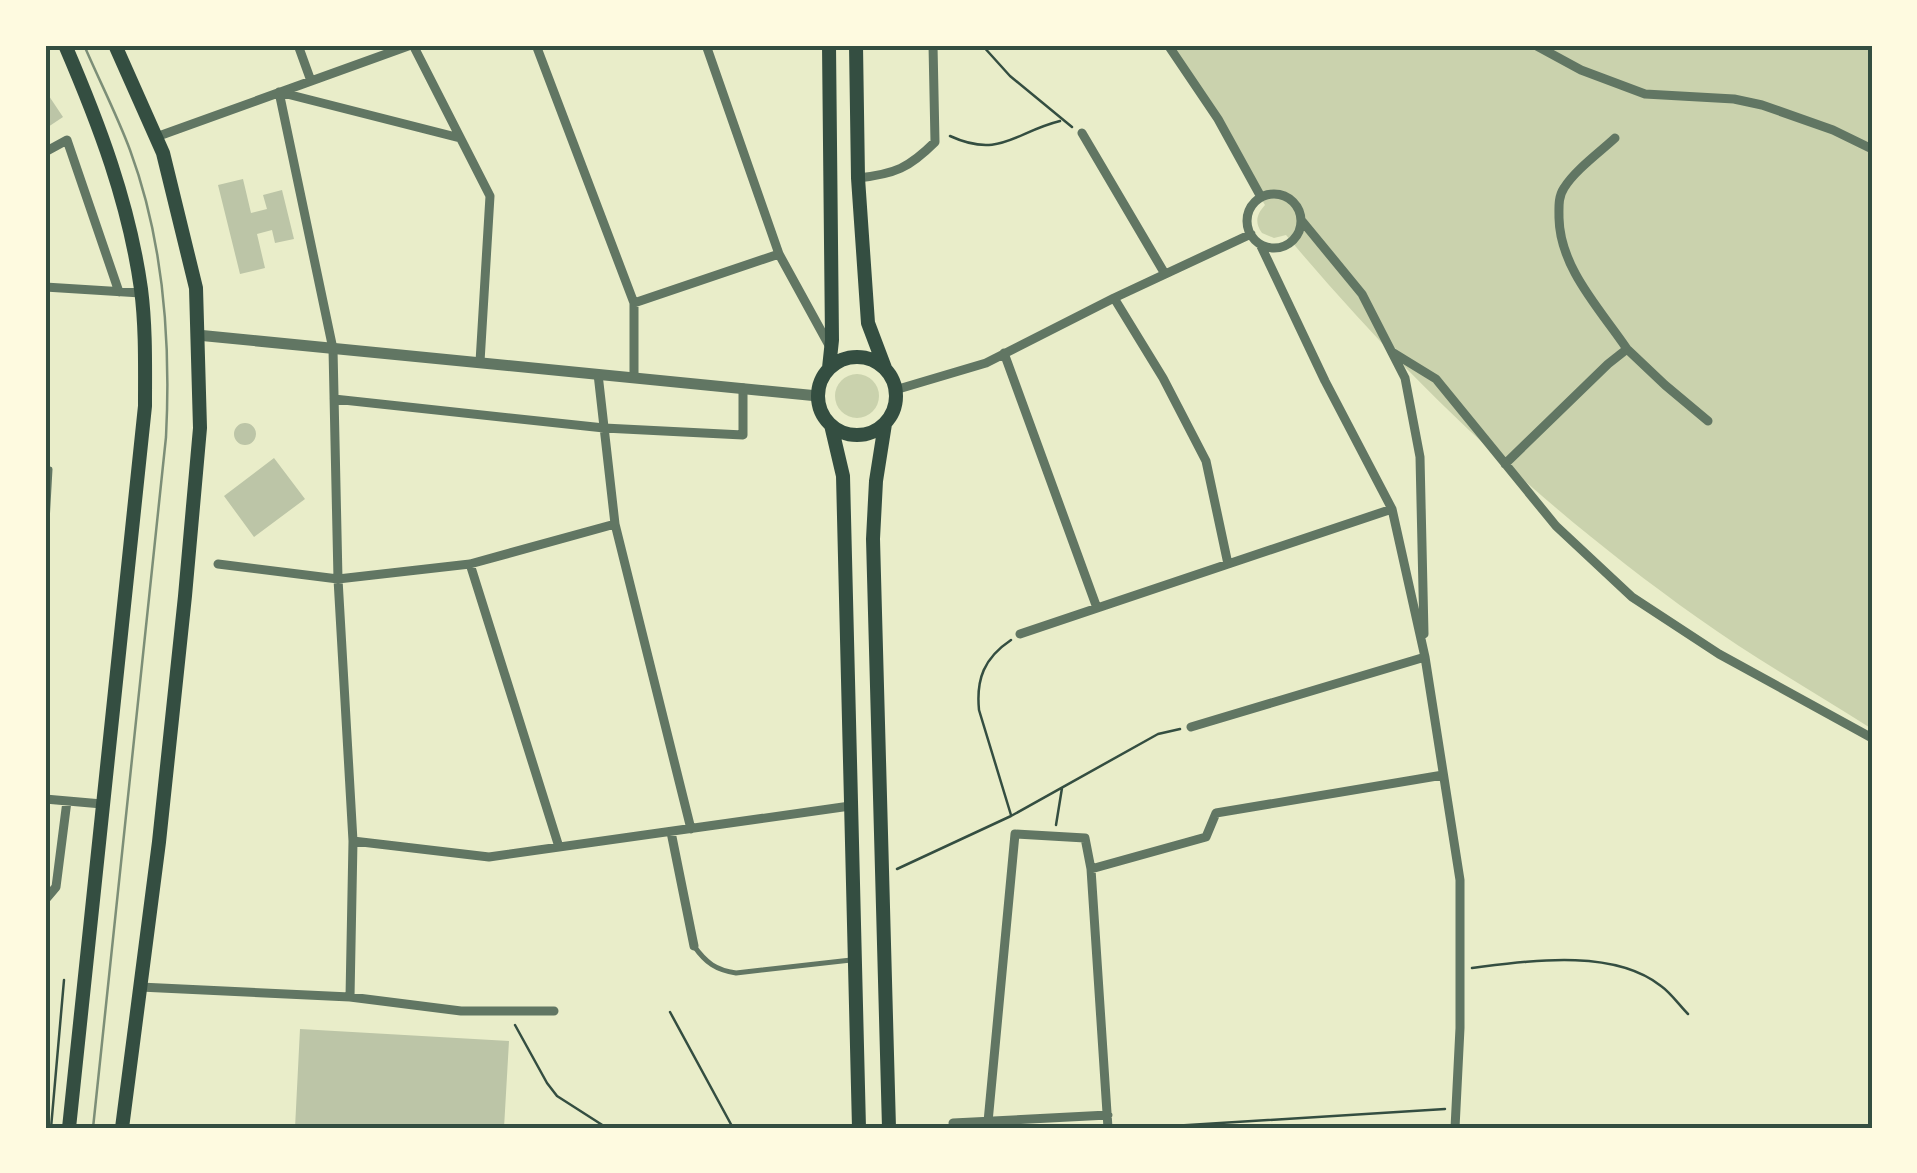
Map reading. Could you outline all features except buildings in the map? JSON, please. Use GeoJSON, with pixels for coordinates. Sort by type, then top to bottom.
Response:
{"type":"FeatureCollection","features":[{"type":"Feature","properties":{"kind":"main road"},"geometry":{"type":"LineString","coordinates":[[64,45],[116,174],[134,244],[142,293],[145,406],[69,1128]]}},
{"type":"Feature","properties":{"kind":"main road"},"geometry":{"type":"LineString","coordinates":[[115,45],[163,152],[196,288],[200,428],[159,842],[122,1128]]}},
{"type":"Feature","properties":{"kind":"main road"},"geometry":{"type":"LineString","coordinates":[[829,45],[829,368]]}},
{"type":"Feature","properties":{"kind":"main road"},"geometry":{"type":"LineString","coordinates":[[856,45],[858,178],[868,323],[896,390],[895,406],[884,424],[873,539],[889,1128]]}},
{"type":"Feature","properties":{"kind":"main road"},"geometry":{"type":"LineString","coordinates":[[884,424],[867,434],[847,434],[823,415],[818,396],[829,368],[847,358],[867,358],[885,368]]}},
{"type":"Feature","properties":{"kind":"main road"},"geometry":{"type":"LineString","coordinates":[[831,424],[842,476],[859,1128]]}},
{"type":"Feature","properties":{"kind":"street"},"geometry":{"type":"LineString","coordinates":[[298,45],[311,81]]}},
{"type":"Feature","properties":{"kind":"street"},"geometry":{"type":"LineString","coordinates":[[156,136],[412,45],[490,196],[480,362]]}},
{"type":"Feature","properties":{"kind":"street"},"geometry":{"type":"LineString","coordinates":[[536,45],[634,303],[634,378]]}},
{"type":"Feature","properties":{"kind":"street"},"geometry":{"type":"LineString","coordinates":[[706,45],[780,254],[831,350]]}},
{"type":"Feature","properties":{"kind":"street"},"geometry":{"type":"LineString","coordinates":[[858,178],[888,175],[914,163],[935,142],[933,45]]}},
{"type":"Feature","properties":{"kind":"street"},"geometry":{"type":"LineString","coordinates":[[1168,45],[1218,119],[1261,197]]}},
{"type":"Feature","properties":{"kind":"street"},"geometry":{"type":"LineString","coordinates":[[1535,45],[1581,70],[1645,94],[1762,104],[1872,149]]}},
{"type":"Feature","properties":{"kind":"street"},"geometry":{"type":"LineString","coordinates":[[279,92],[460,138]]}},
{"type":"Feature","properties":{"kind":"street"},"geometry":{"type":"LineString","coordinates":[[279,92],[333,349],[338,579],[353,841],[350,997]]}},
{"type":"Feature","properties":{"kind":"street"},"geometry":{"type":"LineString","coordinates":[[1082,134],[1166,274]]}},
{"type":"Feature","properties":{"kind":"street"},"geometry":{"type":"LineString","coordinates":[[1615,138],[1565,186],[1559,204],[1562,246],[1569,264],[1627,349],[1708,421]]}},
{"type":"Feature","properties":{"kind":"street"},"geometry":{"type":"LineString","coordinates":[[45,152],[68,140],[119,292]]}},
{"type":"Feature","properties":{"kind":"street"},"geometry":{"type":"LineString","coordinates":[[1425,657],[1420,457],[1405,378],[1362,294],[1302,221],[1298,207],[1288,197],[1274,193],[1261,197],[1248,213],[1250,234],[1260,244],[1392,510],[1425,657],[1460,880],[1455,1128]]}},
{"type":"Feature","properties":{"kind":"street"},"geometry":{"type":"LineString","coordinates":[[1260,244],[1274,248],[1288,244],[1298,234],[1302,221]]}},
{"type":"Feature","properties":{"kind":"street"},"geometry":{"type":"LineString","coordinates":[[896,390],[986,362],[1250,234]]}},
{"type":"Feature","properties":{"kind":"street"},"geometry":{"type":"LineString","coordinates":[[634,303],[780,254]]}},
{"type":"Feature","properties":{"kind":"street"},"geometry":{"type":"LineString","coordinates":[[45,287],[142,293]]}},
{"type":"Feature","properties":{"kind":"street"},"geometry":{"type":"LineString","coordinates":[[1114,298],[1163,378],[1206,461],[1228,564]]}},
{"type":"Feature","properties":{"kind":"street"},"geometry":{"type":"LineString","coordinates":[[197,335],[818,396]]}},
{"type":"Feature","properties":{"kind":"street"},"geometry":{"type":"LineString","coordinates":[[1505,464],[1627,349]]}},
{"type":"Feature","properties":{"kind":"street"},"geometry":{"type":"LineString","coordinates":[[1392,352],[1436,378],[1556,526],[1632,597],[1718,654],[1872,738]]}},
{"type":"Feature","properties":{"kind":"street"},"geometry":{"type":"LineString","coordinates":[[1004,353],[1097,608]]}},
{"type":"Feature","properties":{"kind":"street"},"geometry":{"type":"LineString","coordinates":[[598,374],[614,524],[691,829]]}},
{"type":"Feature","properties":{"kind":"street"},"geometry":{"type":"LineString","coordinates":[[334,399],[604,428],[743,435],[743,388]]}},
{"type":"Feature","properties":{"kind":"street"},"geometry":{"type":"LineString","coordinates":[[1020,634],[1392,510]]}},
{"type":"Feature","properties":{"kind":"street"},"geometry":{"type":"LineString","coordinates":[[218,564],[338,579],[470,564],[614,524]]}},
{"type":"Feature","properties":{"kind":"street"},"geometry":{"type":"LineString","coordinates":[[470,564],[559,848]]}},
{"type":"Feature","properties":{"kind":"street"},"geometry":{"type":"LineString","coordinates":[[1191,727],[1425,657]]}},
{"type":"Feature","properties":{"kind":"street"},"geometry":{"type":"LineString","coordinates":[[1091,869],[1206,836],[1216,812],[1443,775]]}},
{"type":"Feature","properties":{"kind":"street"},"geometry":{"type":"LineString","coordinates":[[45,799],[102,804]]}},
{"type":"Feature","properties":{"kind":"street"},"geometry":{"type":"LineString","coordinates":[[45,900],[57,881],[66,801]]}},
{"type":"Feature","properties":{"kind":"street"},"geometry":{"type":"LineString","coordinates":[[353,841],[489,857],[850,806]]}},
{"type":"Feature","properties":{"kind":"street"},"geometry":{"type":"LineString","coordinates":[[671,832],[694,946]]}},
{"type":"Feature","properties":{"kind":"street"},"geometry":{"type":"LineString","coordinates":[[988,1122],[1015,834],[1085,838],[1091,869],[1108,1128]]}},
{"type":"Feature","properties":{"kind":"street"},"geometry":{"type":"LineString","coordinates":[[140,986],[350,997],[461,1012],[554,1010]]}},
{"type":"Feature","properties":{"kind":"street"},"geometry":{"type":"LineString","coordinates":[[953,1124],[1108,1116]]}},
{"type":"Feature","properties":{"kind":"lane"},"geometry":{"type":"LineString","coordinates":[[45,558],[50,468]]}},
{"type":"Feature","properties":{"kind":"lane"},"geometry":{"type":"LineString","coordinates":[[694,946],[706,962],[736,973],[854,960]]}},
{"type":"Feature","properties":{"kind":"path"},"geometry":{"type":"LineString","coordinates":[[935,130],[982,146],[996,145],[1062,120],[1010,76],[982,45]]}},
{"type":"Feature","properties":{"kind":"path"},"geometry":{"type":"LineString","coordinates":[[1011,816],[978,710],[977,692],[981,674],[991,658],[1020,634]]}},
{"type":"Feature","properties":{"kind":"path"},"geometry":{"type":"LineString","coordinates":[[882,876],[1011,816],[1158,734],[1191,727]]}},
{"type":"Feature","properties":{"kind":"path"},"geometry":{"type":"LineString","coordinates":[[1054,836],[1062,786]]}},
{"type":"Feature","properties":{"kind":"path"},"geometry":{"type":"LineString","coordinates":[[1460,969],[1580,960],[1626,967],[1661,986],[1688,1014]]}},
{"type":"Feature","properties":{"kind":"path"},"geometry":{"type":"LineString","coordinates":[[51,1128],[64,980]]}},
{"type":"Feature","properties":{"kind":"path"},"geometry":{"type":"LineString","coordinates":[[508,1011],[557,1096],[607,1128]]}},
{"type":"Feature","properties":{"kind":"path"},"geometry":{"type":"LineString","coordinates":[[670,1012],[733,1128]]}},
{"type":"Feature","properties":{"kind":"path"},"geometry":{"type":"LineString","coordinates":[[1140,1128],[1456,1108]]}},
{"type":"Feature","properties":{"kind":"path"},"geometry":{"type":"LineString","coordinates":[[45,1127],[59,1128]]}},
{"type":"Feature","properties":{"kind":"green space"},"geometry":{"type":"Polygon","coordinates":[[[1169,45],[1872,45],[1872,729],[1719,633],[1586,533],[1429,391],[1286,235],[1274,238],[1262,233],[1258,218],[1265,205],[1169,45]]]}},
{"type":"Feature","properties":{"kind":"green space"},"geometry":{"type":"Polygon","coordinates":[[[857,374],[872,381],[879,396],[872,411],[857,418],[842,411],[835,396],[842,381],[857,374]]]}},
{"type":"Feature","properties":{"kind":"tram line"},"geometry":{"type":"LineString","coordinates":[[84,45],[142,185],[158,256],[167,364],[166,437],[93,1128]]}}]}
